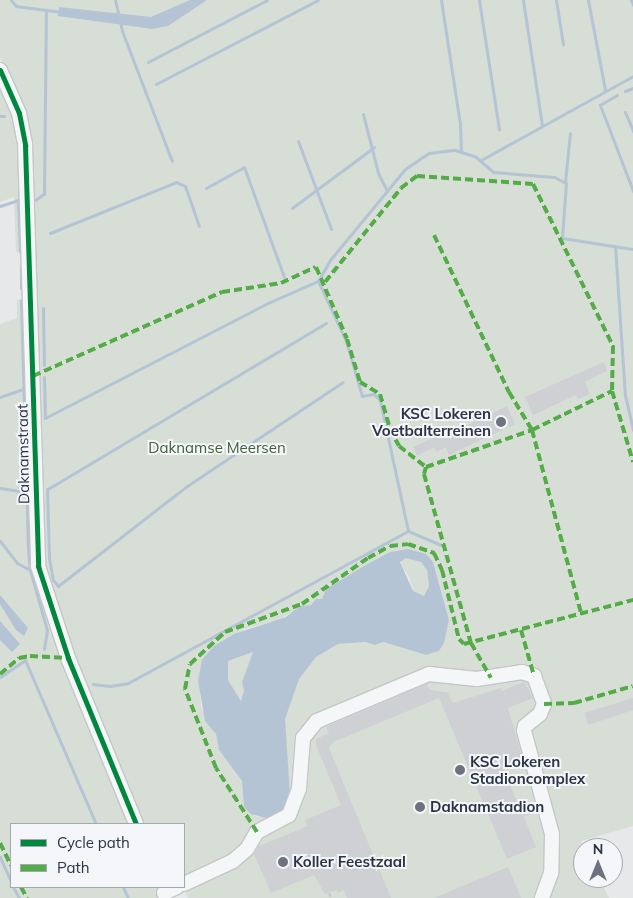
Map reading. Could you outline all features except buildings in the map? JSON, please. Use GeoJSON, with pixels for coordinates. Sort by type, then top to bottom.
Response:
{"type":"FeatureCollection","features":[{"type":"Feature","properties":{"kind":"street","name":"Daknamstraat"},"geometry":{"type":"LineString","coordinates":[[0,70],[19,113],[25,145],[38,566],[68,658],[136,823]]}},
{"type":"Feature","properties":{"kind":"street"},"geometry":{"type":"LineString","coordinates":[[185,884],[233,861],[247,849],[257,832],[289,815],[299,789],[303,738],[317,721],[430,674],[477,679],[522,672],[534,676],[544,704],[540,714],[525,726],[524,731],[552,834],[551,873],[542,898]]}},
{"type":"Feature","properties":{"kind":"path"},"geometry":{"type":"LineString","coordinates":[[329,893],[331,898]]}},
{"type":"Feature","properties":{"kind":"green space","name":"Daknamse Meersen"},"geometry":{"type":"Polygon","coordinates":[[[0,0],[633,0],[633,826],[591,838],[573,838],[573,888],[604,888],[609,898],[188,898],[184,888],[185,823],[141,823],[71,654],[44,561],[34,218],[9,76],[0,57],[0,0]],[[397,550],[364,566],[326,589],[322,600],[315,600],[311,605],[304,605],[279,620],[247,628],[214,646],[199,674],[201,707],[216,734],[219,750],[242,781],[244,807],[257,817],[263,816],[290,794],[284,719],[298,679],[316,657],[338,644],[365,642],[375,645],[382,642],[426,655],[439,651],[444,643],[449,620],[434,564],[397,550]]]}},
{"type":"Feature","properties":{"kind":"green space"},"geometry":{"type":"Polygon","coordinates":[[[0,78],[19,140],[24,252],[16,252],[14,197],[0,202],[0,78]]]}},
{"type":"Feature","properties":{"kind":"green space"},"geometry":{"type":"Polygon","coordinates":[[[17,300],[25,300],[34,554],[131,823],[10,823],[10,888],[157,888],[162,898],[0,898],[0,324],[17,318],[17,300]]]}},
{"type":"Feature","properties":{"kind":"green space"},"geometry":{"type":"Polygon","coordinates":[[[409,558],[421,562],[427,570],[429,586],[424,596],[413,591],[409,576],[402,567],[401,559],[409,558]]]}},
{"type":"Feature","properties":{"kind":"green space"},"geometry":{"type":"Polygon","coordinates":[[[253,652],[242,682],[244,691],[241,701],[228,680],[228,661],[253,652]]]}},
{"type":"Feature","properties":{"kind":"water"},"geometry":{"type":"Polygon","coordinates":[[[190,0],[207,0],[168,26],[152,29],[58,16],[59,7],[151,17],[190,0]]]}},
{"type":"Feature","properties":{"kind":"water"},"geometry":{"type":"Polygon","coordinates":[[[408,549],[426,554],[433,562],[449,620],[444,643],[439,651],[426,655],[383,642],[375,645],[365,642],[338,644],[316,657],[299,679],[285,719],[290,794],[286,809],[266,818],[251,814],[244,807],[242,781],[219,750],[216,734],[205,721],[198,680],[202,660],[214,646],[234,634],[286,617],[300,606],[311,605],[316,599],[322,599],[326,589],[390,552],[408,549]],[[406,558],[400,562],[413,591],[424,596],[429,586],[427,570],[421,562],[406,558]],[[253,652],[228,661],[228,680],[241,701],[244,691],[242,682],[253,652]]]}},
{"type":"Feature","properties":{"kind":"water"},"geometry":{"type":"Polygon","coordinates":[[[0,595],[28,628],[24,636],[16,630],[0,604],[0,595]]]}},
{"type":"Feature","properties":{"kind":"water"},"geometry":{"type":"Polygon","coordinates":[[[0,621],[20,644],[12,652],[0,640],[0,621]]]}},
{"type":"Feature","properties":{"kind":"waterway"},"geometry":{"type":"LineString","coordinates":[[11,0],[16,6],[62,12]]}},
{"type":"Feature","properties":{"kind":"waterway"},"geometry":{"type":"LineString","coordinates":[[115,0],[122,31],[172,161]]}},
{"type":"Feature","properties":{"kind":"waterway"},"geometry":{"type":"LineString","coordinates":[[148,62],[267,0]]}},
{"type":"Feature","properties":{"kind":"waterway"},"geometry":{"type":"LineString","coordinates":[[156,84],[318,0]]}},
{"type":"Feature","properties":{"kind":"waterway"},"geometry":{"type":"LineString","coordinates":[[441,0],[460,124],[461,152]]}},
{"type":"Feature","properties":{"kind":"waterway"},"geometry":{"type":"LineString","coordinates":[[479,0],[499,129]]}},
{"type":"Feature","properties":{"kind":"waterway"},"geometry":{"type":"LineString","coordinates":[[523,0],[542,125]]}},
{"type":"Feature","properties":{"kind":"waterway"},"geometry":{"type":"LineString","coordinates":[[556,0],[563,44]]}},
{"type":"Feature","properties":{"kind":"waterway"},"geometry":{"type":"LineString","coordinates":[[588,0],[605,90]]}},
{"type":"Feature","properties":{"kind":"waterway"},"geometry":{"type":"LineString","coordinates":[[631,0],[633,5]]}},
{"type":"Feature","properties":{"kind":"waterway"},"geometry":{"type":"LineString","coordinates":[[35,200],[44,194],[46,10]]}},
{"type":"Feature","properties":{"kind":"waterway"},"geometry":{"type":"LineString","coordinates":[[481,160],[633,76]]}},
{"type":"Feature","properties":{"kind":"waterway"},"geometry":{"type":"LineString","coordinates":[[625,91],[633,88]]}},
{"type":"Feature","properties":{"kind":"waterway"},"geometry":{"type":"LineString","coordinates":[[617,95],[600,105],[633,191]]}},
{"type":"Feature","properties":{"kind":"waterway"},"geometry":{"type":"LineString","coordinates":[[625,112],[633,131]]}},
{"type":"Feature","properties":{"kind":"waterway"},"geometry":{"type":"LineString","coordinates":[[363,114],[378,173],[387,191]]}},
{"type":"Feature","properties":{"kind":"waterway"},"geometry":{"type":"LineString","coordinates":[[565,182],[570,133]]}},
{"type":"Feature","properties":{"kind":"waterway"},"geometry":{"type":"LineString","coordinates":[[298,141],[331,229]]}},
{"type":"Feature","properties":{"kind":"waterway"},"geometry":{"type":"LineString","coordinates":[[292,208],[374,147]]}},
{"type":"Feature","properties":{"kind":"waterway"},"geometry":{"type":"LineString","coordinates":[[441,545],[408,531],[380,400],[374,394],[362,396],[346,341],[318,281],[330,260],[405,169],[429,153],[455,150],[476,157],[493,172],[554,177],[566,183],[562,238],[633,249]]}},
{"type":"Feature","properties":{"kind":"waterway"},"geometry":{"type":"LineString","coordinates":[[206,188],[244,167],[284,277]]}},
{"type":"Feature","properties":{"kind":"waterway"},"geometry":{"type":"LineString","coordinates":[[50,233],[176,182],[185,186],[199,226]]}},
{"type":"Feature","properties":{"kind":"waterway"},"geometry":{"type":"LineString","coordinates":[[0,206],[18,200]]}},
{"type":"Feature","properties":{"kind":"waterway"},"geometry":{"type":"LineString","coordinates":[[20,252],[18,200],[24,200]]}},
{"type":"Feature","properties":{"kind":"waterway"},"geometry":{"type":"LineString","coordinates":[[615,246],[625,395],[633,430]]}},
{"type":"Feature","properties":{"kind":"waterway"},"geometry":{"type":"LineString","coordinates":[[21,266],[21,288]]}},
{"type":"Feature","properties":{"kind":"waterway"},"geometry":{"type":"LineString","coordinates":[[44,377],[45,418],[270,302],[318,281]]}},
{"type":"Feature","properties":{"kind":"waterway"},"geometry":{"type":"LineString","coordinates":[[21,300],[28,549],[30,570],[47,630],[44,649]]}},
{"type":"Feature","properties":{"kind":"waterway"},"geometry":{"type":"LineString","coordinates":[[43,308],[44,365]]}},
{"type":"Feature","properties":{"kind":"waterway"},"geometry":{"type":"LineString","coordinates":[[326,323],[47,489],[49,558],[53,580],[58,586],[187,486],[343,382]]}},
{"type":"Feature","properties":{"kind":"waterway"},"geometry":{"type":"LineString","coordinates":[[0,397],[23,389]]}},
{"type":"Feature","properties":{"kind":"waterway"},"geometry":{"type":"LineString","coordinates":[[0,488],[26,492]]}},
{"type":"Feature","properties":{"kind":"waterway"},"geometry":{"type":"LineString","coordinates":[[93,684],[110,686],[128,683],[408,531]]}},
{"type":"Feature","properties":{"kind":"waterway"},"geometry":{"type":"LineString","coordinates":[[0,541],[17,563],[30,570]]}},
{"type":"Feature","properties":{"kind":"waterway"},"geometry":{"type":"LineString","coordinates":[[0,677],[25,660],[96,823]]}},
{"type":"Feature","properties":{"kind":"waterway"},"geometry":{"type":"LineString","coordinates":[[0,857],[10,880]]}},
{"type":"Feature","properties":{"kind":"waterway"},"geometry":{"type":"LineString","coordinates":[[14,888],[19,898]]}},
{"type":"Feature","properties":{"kind":"waterway"},"geometry":{"type":"LineString","coordinates":[[123,888],[128,898]]}},
{"type":"Feature","properties":{"kind":"marked path"},"geometry":{"type":"LineString","coordinates":[[325,282],[401,188],[417,176],[533,184],[613,346],[612,391],[633,462]]}},
{"type":"Feature","properties":{"kind":"marked path"},"geometry":{"type":"LineString","coordinates":[[434,235],[509,392],[532,430],[581,613]]}},
{"type":"Feature","properties":{"kind":"marked path"},"geometry":{"type":"LineString","coordinates":[[33,376],[222,292],[281,283],[316,267],[347,339],[360,382],[380,394],[390,429],[399,446],[426,467]]}},
{"type":"Feature","properties":{"kind":"marked path"},"geometry":{"type":"LineString","coordinates":[[426,467],[532,430],[612,391]]}},
{"type":"Feature","properties":{"kind":"marked path"},"geometry":{"type":"LineString","coordinates":[[426,467],[424,474],[471,643],[491,678]]}},
{"type":"Feature","properties":{"kind":"marked path"},"geometry":{"type":"LineString","coordinates":[[257,832],[216,768],[185,689],[190,664],[225,632],[302,604],[368,558],[390,546],[408,544],[434,553],[442,570],[459,639],[464,644],[633,600]]}},
{"type":"Feature","properties":{"kind":"marked path"},"geometry":{"type":"LineString","coordinates":[[521,630],[534,676]]}},
{"type":"Feature","properties":{"kind":"marked path"},"geometry":{"type":"LineString","coordinates":[[0,674],[19,658],[30,656],[68,658]]}},
{"type":"Feature","properties":{"kind":"marked path"},"geometry":{"type":"LineString","coordinates":[[544,704],[574,703],[633,686]]}},
{"type":"Feature","properties":{"kind":"marked path"},"geometry":{"type":"LineString","coordinates":[[0,843],[10,864]]}},
{"type":"Feature","properties":{"kind":"marked path"},"geometry":{"type":"LineString","coordinates":[[22,888],[27,898]]}},
{"type":"Feature","properties":{"kind":"cycle path"},"geometry":{"type":"LineString","coordinates":[[0,70],[19,113],[25,145],[38,566],[68,658],[136,823]]}},
{"type":"Feature","properties":{"kind":"place","name":"KSC Lokeren Voetbalterreinen"},"geometry":{"type":"Point","coordinates":[501,422]}},
{"type":"Feature","properties":{"kind":"place","name":"KSC Lokeren Stadioncomplex"},"geometry":{"type":"Point","coordinates":[460,770]}},
{"type":"Feature","properties":{"kind":"place","name":"Daknamstadion"},"geometry":{"type":"Point","coordinates":[420,807]}},
{"type":"Feature","properties":{"kind":"place","name":"Koller Feestzaal"},"geometry":{"type":"Point","coordinates":[283,862]}}]}
